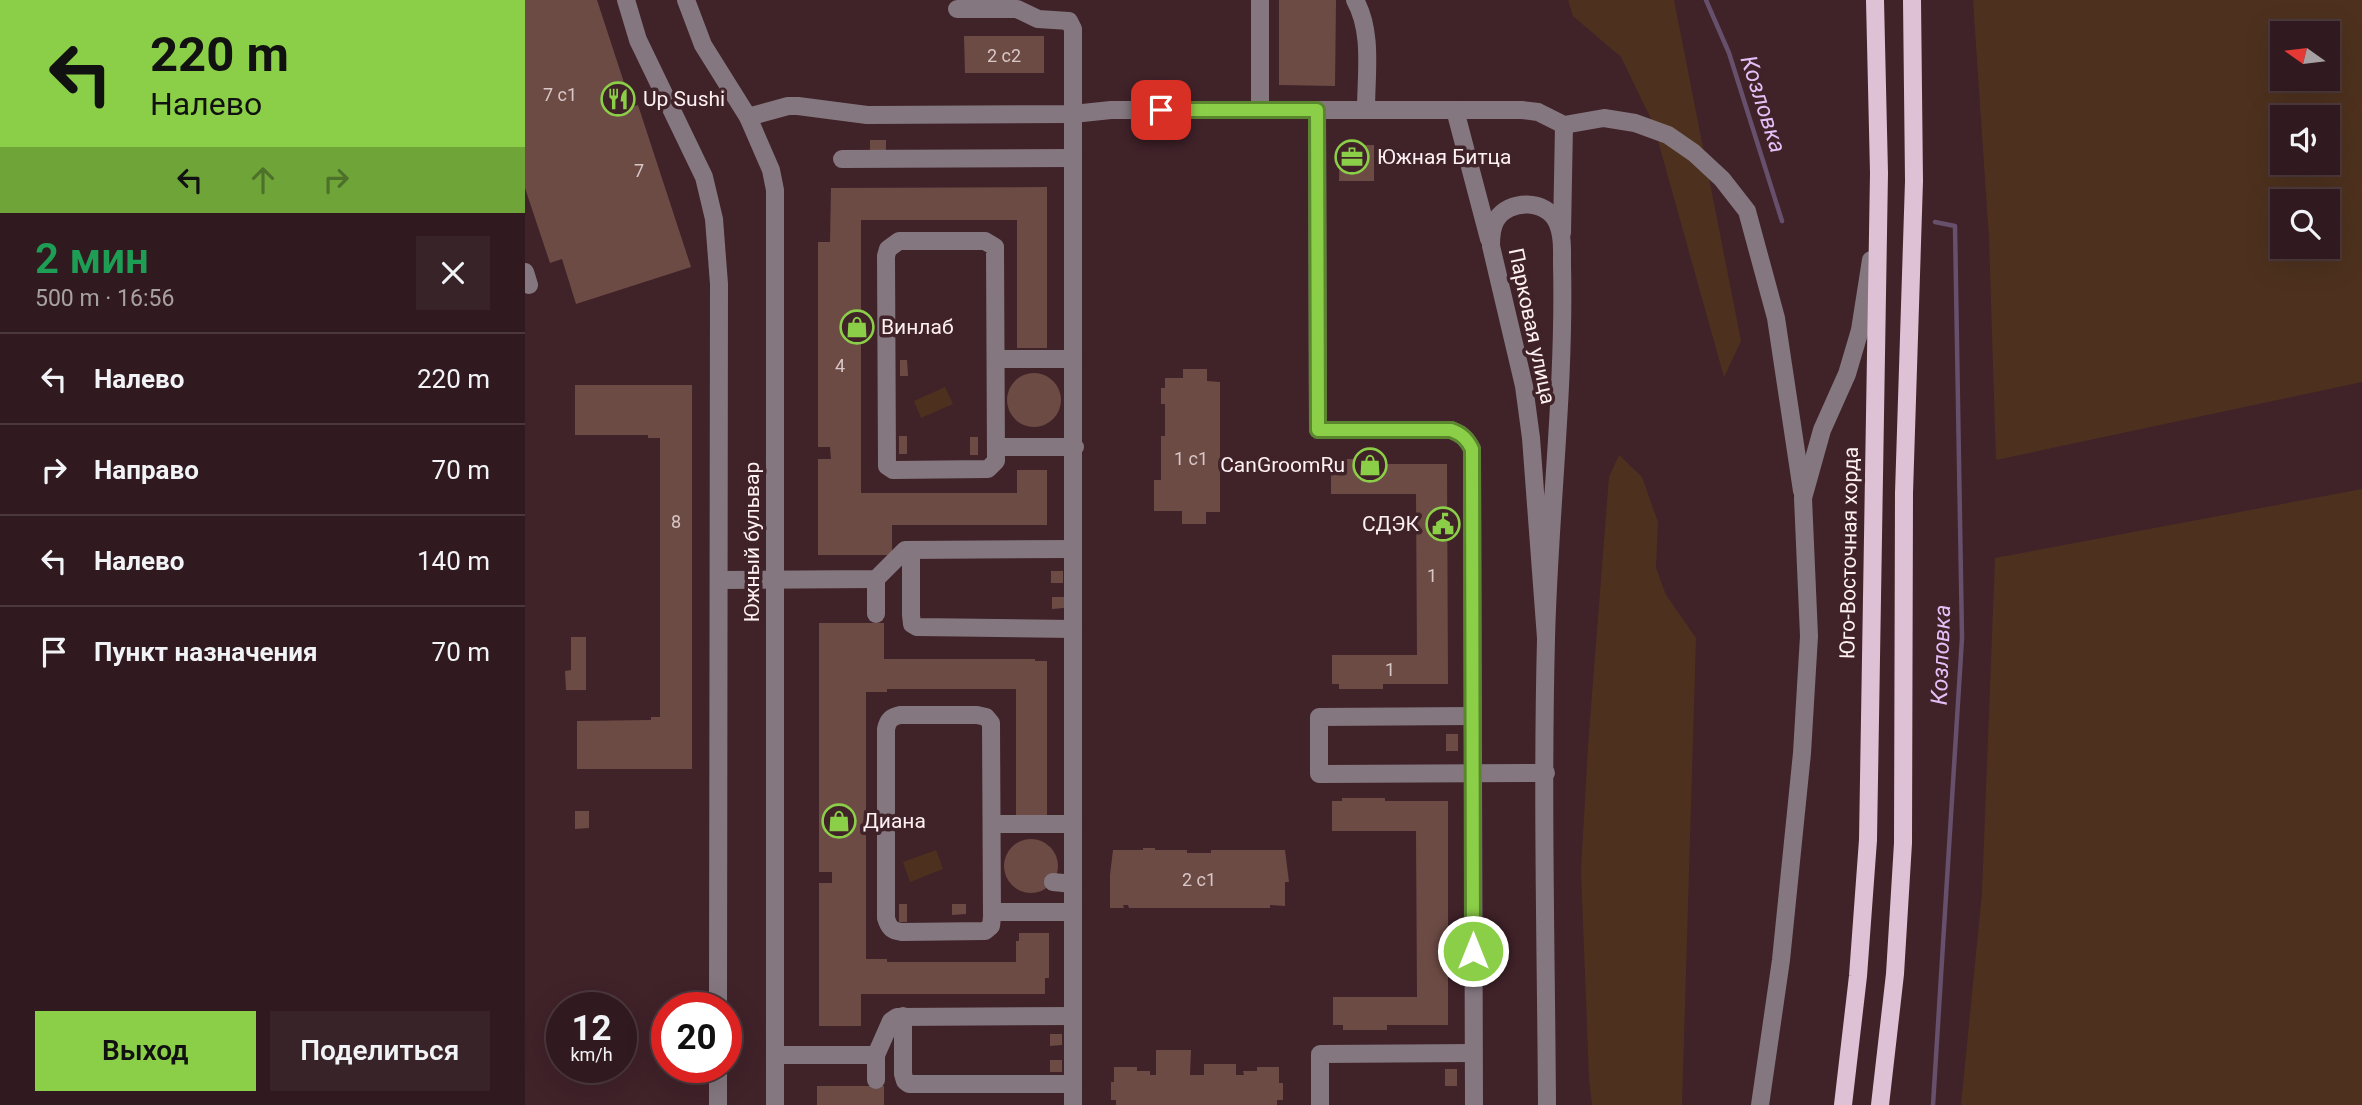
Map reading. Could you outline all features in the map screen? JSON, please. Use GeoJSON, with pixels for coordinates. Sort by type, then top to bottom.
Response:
{"type":"FeatureCollection","features":[{"type":"Feature","properties":{"kind":"main road","name":"Юго-Восточная хорда"},"geometry":{"type":"LineString","coordinates":[[1843,1105],[1859,975],[1868,840],[1879,173],[1875,0]]}},
{"type":"Feature","properties":{"kind":"main road"},"geometry":{"type":"LineString","coordinates":[[1880,1105],[1895,974],[1903,843],[1904,493],[1914,181],[1912,0]]}},
{"type":"Feature","properties":{"kind":"street","name":"Южный бульвар"},"geometry":{"type":"LineString","coordinates":[[626,0],[638,40],[704,177],[714,219],[719,284],[718,992]]}},
{"type":"Feature","properties":{"kind":"street","name":"Южный бульвар"},"geometry":{"type":"LineString","coordinates":[[686,0],[703,45],[748,117],[771,170],[775,190],[775,1105]]}},
{"type":"Feature","properties":{"kind":"street"},"geometry":{"type":"LineString","coordinates":[[1260,0],[1261,110]]}},
{"type":"Feature","properties":{"kind":"street"},"geometry":{"type":"LineString","coordinates":[[1355,0],[1366,27],[1366,110]]}},
{"type":"Feature","properties":{"kind":"street"},"geometry":{"type":"LineString","coordinates":[[957,9],[1017,9],[1038,19],[1069,21],[1073,29],[1073,359],[1065,385],[1065,416],[1075,447],[1073,1105]]}},
{"type":"Feature","properties":{"kind":"street"},"geometry":{"type":"LineString","coordinates":[[748,117],[788,106],[867,115],[1073,114],[1111,110],[1522,110],[1538,112],[1564,125],[1604,118],[1635,123],[1668,135],[1694,153],[1722,179],[1747,211],[1776,318],[1803,498],[1808,636],[1802,753],[1781,960],[1760,1105]]}},
{"type":"Feature","properties":{"kind":"street"},"geometry":{"type":"LineString","coordinates":[[1317,110],[1318,430],[1451,430],[1460,433],[1472,449],[1473,1105]]}},
{"type":"Feature","properties":{"kind":"street"},"geometry":{"type":"LineString","coordinates":[[1455,110],[1491,246]]}},
{"type":"Feature","properties":{"kind":"street"},"geometry":{"type":"LineString","coordinates":[[1562,242],[1564,125]]}},
{"type":"Feature","properties":{"kind":"street"},"geometry":{"type":"LineString","coordinates":[[842,159],[1073,158]]}},
{"type":"Feature","properties":{"kind":"street"},"geometry":{"type":"LineString","coordinates":[[1803,498],[1822,430],[1847,374],[1860,330],[1869,281],[1879,173]]}},
{"type":"Feature","properties":{"kind":"street","name":"Парковая улица"},"geometry":{"type":"LineString","coordinates":[[1546,638],[1531,438],[1524,386],[1491,246],[1491,232],[1496,220],[1514,206],[1531,204],[1546,210],[1557,221],[1562,242],[1562,390],[1546,638],[1547,1105]]}},
{"type":"Feature","properties":{"kind":"street"},"geometry":{"type":"LineString","coordinates":[[899,242],[985,242],[995,247],[996,359],[996,461],[993,466],[984,470],[893,470],[887,466],[886,256],[892,245],[899,242]]}},
{"type":"Feature","properties":{"kind":"street"},"geometry":{"type":"LineString","coordinates":[[996,359],[1073,359]]}},
{"type":"Feature","properties":{"kind":"street"},"geometry":{"type":"LineString","coordinates":[[996,447],[1075,447]]}},
{"type":"Feature","properties":{"kind":"street"},"geometry":{"type":"LineString","coordinates":[[719,580],[876,579],[905,550],[1073,550]]}},
{"type":"Feature","properties":{"kind":"street"},"geometry":{"type":"LineString","coordinates":[[911,550],[911,615],[912,624],[917,628],[1073,629]]}},
{"type":"Feature","properties":{"kind":"street"},"geometry":{"type":"LineString","coordinates":[[876,579],[876,614]]}},
{"type":"Feature","properties":{"kind":"street"},"geometry":{"type":"LineString","coordinates":[[900,715],[986,717],[992,730],[992,824],[991,926],[978,932],[902,932],[894,931],[888,926],[888,721],[900,715]]}},
{"type":"Feature","properties":{"kind":"street"},"geometry":{"type":"LineString","coordinates":[[1472,716],[1319,717],[1319,774],[1546,773]]}},
{"type":"Feature","properties":{"kind":"street"},"geometry":{"type":"LineString","coordinates":[[992,824],[1073,824]]}},
{"type":"Feature","properties":{"kind":"street"},"geometry":{"type":"LineString","coordinates":[[1054,851],[1073,849]]}},
{"type":"Feature","properties":{"kind":"street"},"geometry":{"type":"LineString","coordinates":[[1053,882],[1073,884]]}},
{"type":"Feature","properties":{"kind":"street"},"geometry":{"type":"LineString","coordinates":[[992,912],[1073,912]]}},
{"type":"Feature","properties":{"kind":"street"},"geometry":{"type":"LineString","coordinates":[[876,1080],[876,1055],[891,1021],[903,1016],[1073,1016]]}},
{"type":"Feature","properties":{"kind":"street"},"geometry":{"type":"LineString","coordinates":[[903,1016],[903,1074],[908,1084],[1073,1084]]}},
{"type":"Feature","properties":{"kind":"street"},"geometry":{"type":"LineString","coordinates":[[1320,1105],[1320,1054],[1473,1053]]}},
{"type":"Feature","properties":{"kind":"street"},"geometry":{"type":"LineString","coordinates":[[775,1055],[876,1055]]}},
{"type":"Feature","properties":{"kind":"street"},"geometry":{"type":"LineString","coordinates":[[718,1083],[718,1105]]}},
{"type":"Feature","properties":{"kind":"shaded area"},"geometry":{"type":"Polygon","coordinates":[[[1568,0],[1674,0],[1741,341],[1724,377],[1653,123],[1621,57],[1573,16],[1568,0]]]}},
{"type":"Feature","properties":{"kind":"shaded area"},"geometry":{"type":"Polygon","coordinates":[[[1973,0],[2362,0],[2362,382],[1996,460],[1989,239],[1973,0]]]}},
{"type":"Feature","properties":{"kind":"shaded area"},"geometry":{"type":"Polygon","coordinates":[[[945,387],[953,404],[921,418],[914,401],[945,387]]]}},
{"type":"Feature","properties":{"kind":"shaded area"},"geometry":{"type":"Polygon","coordinates":[[[1619,455],[1642,477],[1658,522],[1656,568],[1666,595],[1696,638],[1682,1105],[1592,1105],[1589,1078],[1581,871],[1609,477],[1619,455]]]}},
{"type":"Feature","properties":{"kind":"shaded area"},"geometry":{"type":"Polygon","coordinates":[[[2362,489],[2362,1105],[1961,1105],[1982,893],[1995,558],[2362,489]]]}},
{"type":"Feature","properties":{"kind":"shaded area"},"geometry":{"type":"Polygon","coordinates":[[[936,850],[943,869],[910,882],[903,862],[936,850]]]}},
{"type":"Feature","properties":{"kind":"building"},"geometry":{"type":"Polygon","coordinates":[[[525,0],[597,0],[632,107],[638,105],[691,267],[576,304],[562,259],[550,263],[525,188],[525,0]]]}},
{"type":"Feature","properties":{"kind":"building"},"geometry":{"type":"Polygon","coordinates":[[[1279,0],[1336,0],[1335,86],[1279,85],[1279,0]]]}},
{"type":"Feature","properties":{"kind":"building"},"geometry":{"type":"Polygon","coordinates":[[[964,36],[1044,36],[1044,73],[965,73],[964,36]]]}},
{"type":"Feature","properties":{"kind":"building"},"geometry":{"type":"Polygon","coordinates":[[[870,140],[886,140],[886,152],[870,152],[870,140]]]}},
{"type":"Feature","properties":{"kind":"building"},"geometry":{"type":"Polygon","coordinates":[[[1340,145],[1374,145],[1374,181],[1339,181],[1340,145]]]}},
{"type":"Feature","properties":{"kind":"building"},"geometry":{"type":"Polygon","coordinates":[[[1047,187],[1047,348],[1017,348],[1017,220],[861,220],[861,493],[1017,493],[1017,470],[1047,470],[1047,525],[892,525],[892,555],[818,555],[818,459],[831,459],[830,447],[818,447],[818,242],[830,242],[831,188],[1047,187]]]}},
{"type":"Feature","properties":{"kind":"building"},"geometry":{"type":"Polygon","coordinates":[[[900,360],[907,360],[908,376],[900,376],[900,360]]]}},
{"type":"Feature","properties":{"kind":"building"},"geometry":{"type":"Polygon","coordinates":[[[1183,369],[1207,369],[1207,381],[1220,382],[1220,512],[1206,512],[1206,524],[1182,524],[1182,511],[1154,511],[1154,480],[1161,480],[1161,436],[1165,436],[1165,404],[1161,404],[1161,388],[1165,388],[1165,378],[1183,378],[1183,369]]]}},
{"type":"Feature","properties":{"kind":"building"},"geometry":{"type":"Polygon","coordinates":[[[1034,373],[1053,381],[1061,400],[1053,419],[1034,427],[1015,419],[1007,400],[1015,381],[1034,373]]]}},
{"type":"Feature","properties":{"kind":"building"},"geometry":{"type":"Polygon","coordinates":[[[575,385],[692,385],[692,769],[577,769],[577,721],[651,720],[651,717],[660,717],[660,438],[648,438],[648,435],[575,435],[575,385]]]}},
{"type":"Feature","properties":{"kind":"building"},"geometry":{"type":"Polygon","coordinates":[[[899,436],[907,436],[907,454],[899,454],[899,436]]]}},
{"type":"Feature","properties":{"kind":"building"},"geometry":{"type":"Polygon","coordinates":[[[970,437],[978,437],[978,455],[970,455],[970,437]]]}},
{"type":"Feature","properties":{"kind":"building"},"geometry":{"type":"Polygon","coordinates":[[[1342,459],[1385,459],[1385,464],[1447,464],[1448,684],[1383,684],[1383,689],[1339,689],[1339,684],[1332,684],[1332,655],[1417,655],[1416,494],[1331,494],[1331,464],[1342,464],[1342,459]]]}},
{"type":"Feature","properties":{"kind":"building"},"geometry":{"type":"Polygon","coordinates":[[[1051,571],[1063,571],[1063,583],[1051,583],[1051,571]]]}},
{"type":"Feature","properties":{"kind":"building"},"geometry":{"type":"Polygon","coordinates":[[[1052,597],[1064,597],[1064,608],[1052,609],[1052,597]]]}},
{"type":"Feature","properties":{"kind":"building"},"geometry":{"type":"Polygon","coordinates":[[[819,623],[884,623],[884,659],[1047,661],[1047,815],[1016,815],[1016,689],[887,689],[887,692],[866,692],[866,959],[887,959],[887,962],[1016,962],[1016,941],[1019,941],[1019,933],[1049,933],[1049,978],[1045,978],[1045,994],[861,994],[861,1026],[819,1026],[819,883],[832,883],[832,872],[819,872],[819,623]]]}},
{"type":"Feature","properties":{"kind":"building"},"geometry":{"type":"Polygon","coordinates":[[[571,637],[586,637],[586,690],[566,690],[565,671],[571,670],[571,637]]]}},
{"type":"Feature","properties":{"kind":"building"},"geometry":{"type":"Polygon","coordinates":[[[1446,734],[1458,734],[1458,751],[1446,751],[1446,734]]]}},
{"type":"Feature","properties":{"kind":"building"},"geometry":{"type":"Polygon","coordinates":[[[1342,798],[1448,801],[1448,1025],[1387,1025],[1387,1030],[1343,1030],[1343,1025],[1333,1025],[1333,997],[1417,997],[1416,831],[1332,831],[1332,801],[1342,801],[1342,798]]]}},
{"type":"Feature","properties":{"kind":"building"},"geometry":{"type":"Polygon","coordinates":[[[575,811],[589,811],[589,828],[575,829],[575,811]]]}},
{"type":"Feature","properties":{"kind":"building"},"geometry":{"type":"Polygon","coordinates":[[[1036,839],[1046,843],[1054,851],[1058,866],[1054,881],[1046,889],[1026,893],[1016,889],[1008,881],[1004,861],[1008,851],[1016,843],[1036,839]]]}},
{"type":"Feature","properties":{"kind":"building"},"geometry":{"type":"Polygon","coordinates":[[[1113,850],[1187,850],[1187,853],[1211,853],[1211,850],[1285,850],[1289,882],[1285,882],[1285,906],[1129,908],[1128,905],[1123,905],[1124,908],[1110,908],[1113,850]]]}},
{"type":"Feature","properties":{"kind":"building"},"geometry":{"type":"Polygon","coordinates":[[[899,904],[907,904],[907,922],[899,922],[899,904]]]}},
{"type":"Feature","properties":{"kind":"building"},"geometry":{"type":"Polygon","coordinates":[[[952,904],[966,904],[966,914],[952,915],[952,904]]]}},
{"type":"Feature","properties":{"kind":"building"},"geometry":{"type":"Polygon","coordinates":[[[1050,1034],[1062,1034],[1062,1045],[1050,1046],[1050,1034]]]}},
{"type":"Feature","properties":{"kind":"building"},"geometry":{"type":"Polygon","coordinates":[[[1156,1050],[1191,1050],[1190,1075],[1204,1075],[1204,1064],[1236,1064],[1236,1075],[1244,1075],[1243,1071],[1257,1071],[1257,1067],[1279,1067],[1283,1100],[1277,1100],[1277,1105],[1116,1105],[1116,1100],[1111,1100],[1114,1067],[1137,1067],[1137,1071],[1150,1071],[1150,1075],[1156,1075],[1156,1050]]]}},
{"type":"Feature","properties":{"kind":"building"},"geometry":{"type":"Polygon","coordinates":[[[1050,1060],[1062,1060],[1062,1072],[1050,1072],[1050,1060]]]}},
{"type":"Feature","properties":{"kind":"building"},"geometry":{"type":"Polygon","coordinates":[[[1445,1069],[1457,1069],[1457,1086],[1445,1086],[1445,1069]]]}},
{"type":"Feature","properties":{"kind":"building"},"geometry":{"type":"Polygon","coordinates":[[[817,1086],[884,1086],[884,1105],[817,1105],[817,1086]]]}},
{"type":"Feature","properties":{"kind":"waterway","name":"Козловка"},"geometry":{"type":"LineString","coordinates":[[1706,0],[1729,53],[1782,221]]}},
{"type":"Feature","properties":{"kind":"waterway","name":"Козловка"},"geometry":{"type":"LineString","coordinates":[[1933,1105],[1962,638],[1955,226],[1935,222]]}},
{"type":"Feature","properties":{"kind":"place","name":"Up Sushi"},"geometry":{"type":"Point","coordinates":[618,99]}},
{"type":"Feature","properties":{"kind":"place","name":"Южная Битца"},"geometry":{"type":"Point","coordinates":[1352,157]}},
{"type":"Feature","properties":{"kind":"place","name":"Винлаб"},"geometry":{"type":"Point","coordinates":[857,327]}},
{"type":"Feature","properties":{"kind":"place","name":"CanGroomRu"},"geometry":{"type":"Point","coordinates":[1370,465]}},
{"type":"Feature","properties":{"kind":"place","name":"СДЭК"},"geometry":{"type":"Point","coordinates":[1443,524]}},
{"type":"Feature","properties":{"kind":"place","name":"Диана"},"geometry":{"type":"Point","coordinates":[839,821]}},
{"type":"Feature","properties":{"kind":"route"},"geometry":{"type":"LineString","coordinates":[[1161,110],[1317,110],[1318,430],[1451,430],[1460,433],[1472,449],[1473,951]]}}]}
